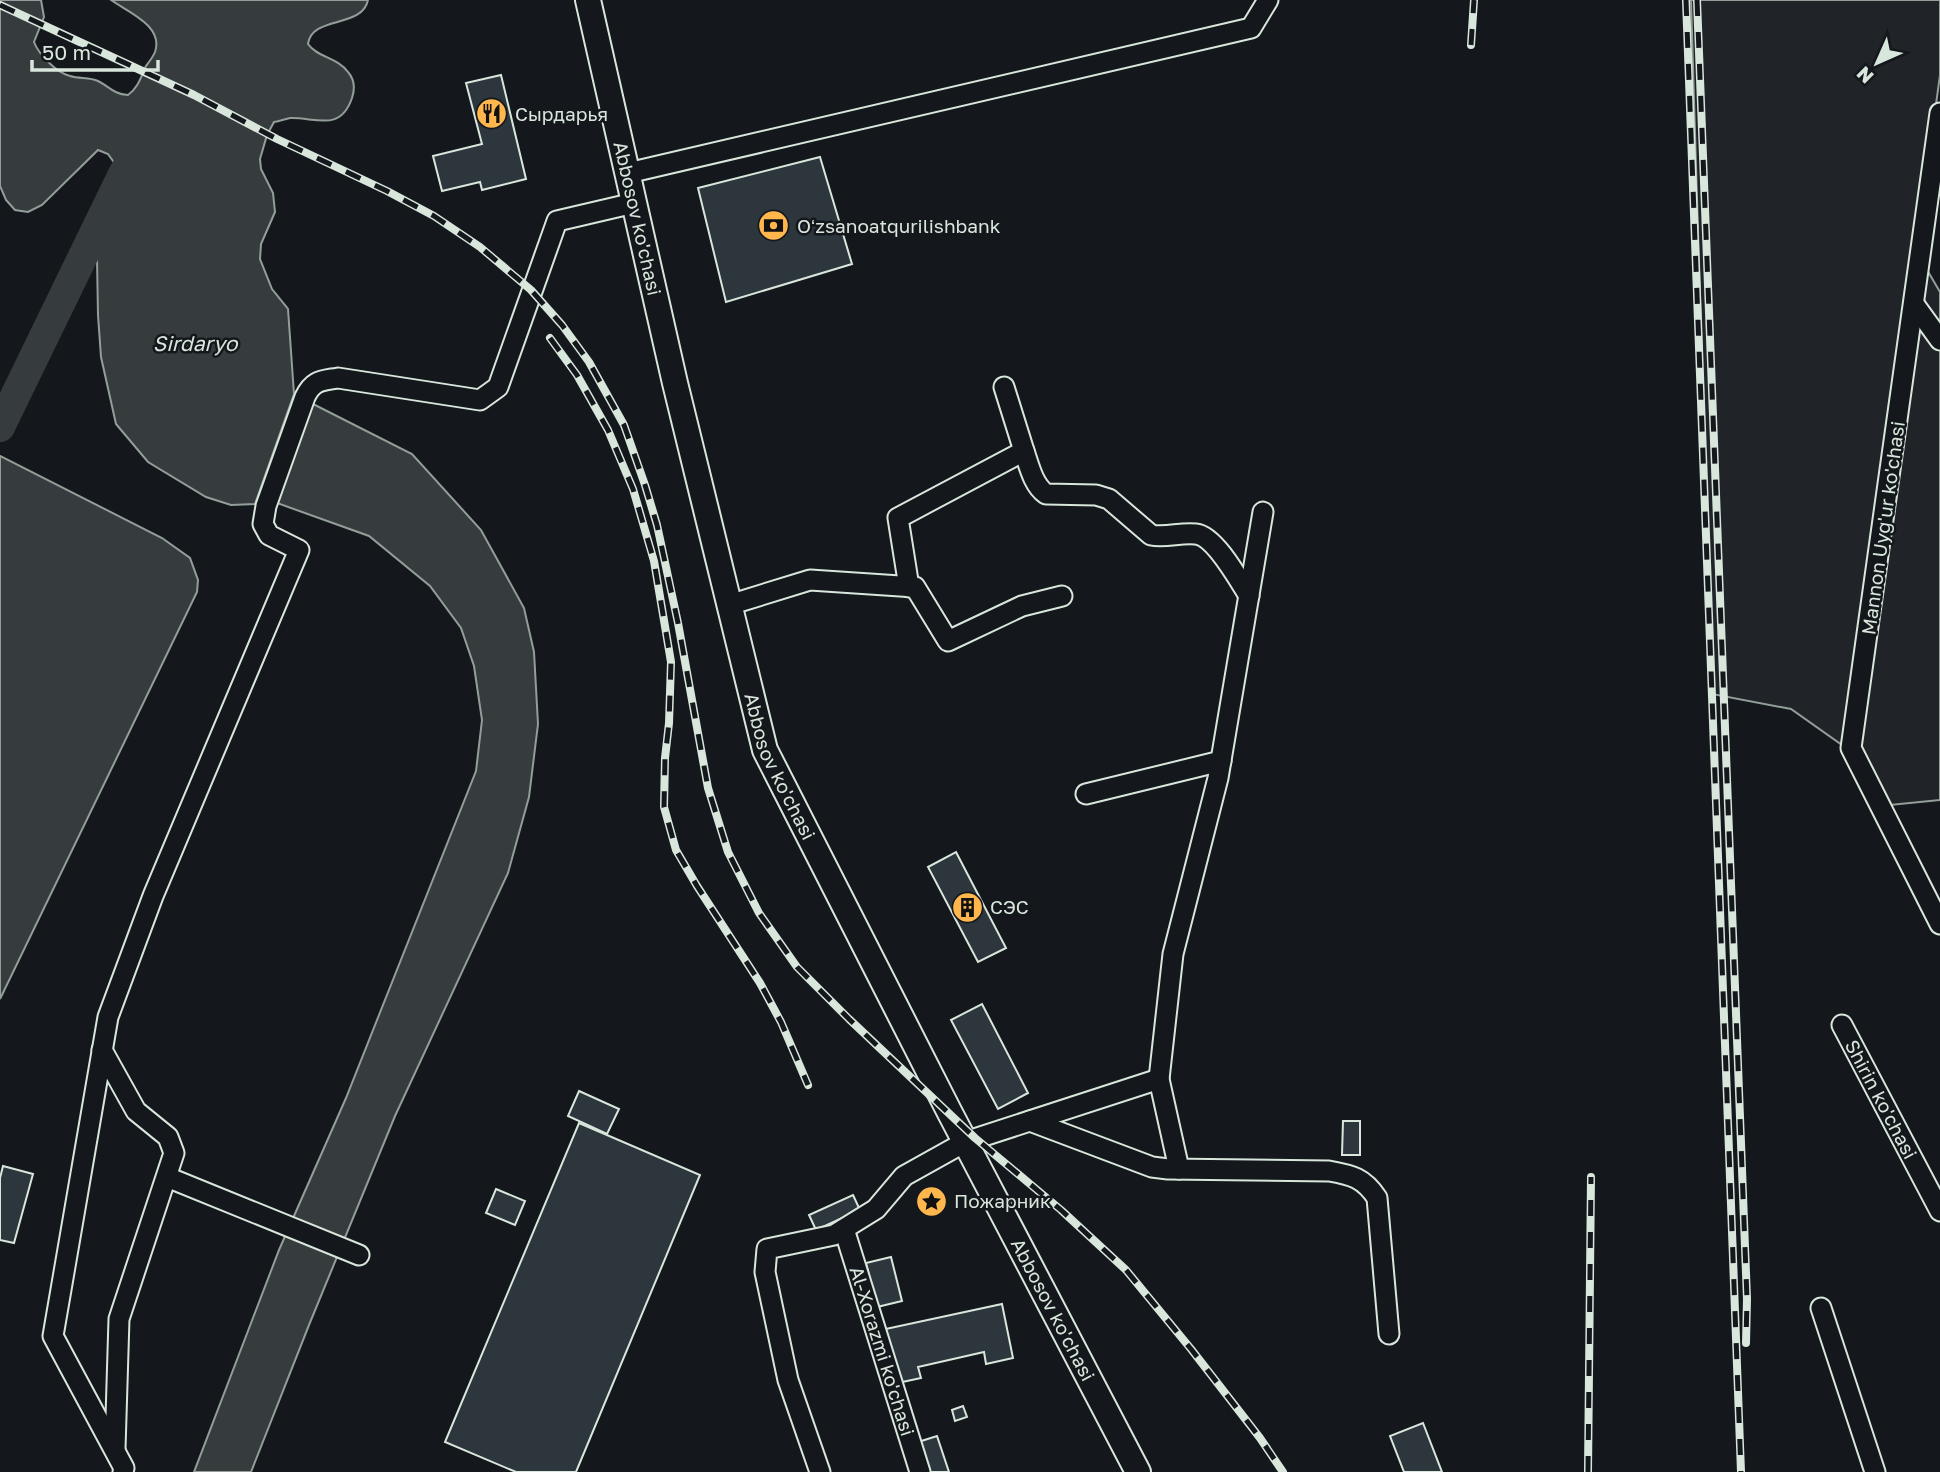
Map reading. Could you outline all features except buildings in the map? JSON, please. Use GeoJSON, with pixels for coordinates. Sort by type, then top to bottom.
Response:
{"type":"FeatureCollection","features":[{"type":"Feature","properties":{"kind":"main road","name":"Abbosov ko'chasi"},"geometry":{"type":"LineString","coordinates":[[588,0],[675,383],[765,750],[965,1142],[1138,1472]]}},
{"type":"Feature","properties":{"kind":"street"},"geometry":{"type":"LineString","coordinates":[[628,173],[1251,28],[1268,0]]}},
{"type":"Feature","properties":{"kind":"street","name":"Mannon Uyg'ur ko'chasi"},"geometry":{"type":"LineString","coordinates":[[1940,113],[1852,748],[1940,924]]}},
{"type":"Feature","properties":{"kind":"street"},"geometry":{"type":"LineString","coordinates":[[123,1472],[124,1468],[53,1336],[102,1050],[108,1017],[153,895],[299,550],[269,536],[263,524],[266,506],[310,387],[318,381],[338,378],[480,400],[498,387],[557,221],[634,203]]}},
{"type":"Feature","properties":{"kind":"street"},"geometry":{"type":"LineString","coordinates":[[1914,304],[1940,340]]}},
{"type":"Feature","properties":{"kind":"street"},"geometry":{"type":"LineString","coordinates":[[1004,387],[1024,451],[1041,490],[1046,494],[1096,495],[1109,499],[1151,535],[1158,537],[1196,534],[1205,537],[1227,560],[1249,596]]}},
{"type":"Feature","properties":{"kind":"street"},"geometry":{"type":"LineString","coordinates":[[909,587],[898,518],[1024,451]]}},
{"type":"Feature","properties":{"kind":"street"},"geometry":{"type":"LineString","coordinates":[[1179,1169],[1158,1079],[1173,954],[1221,761],[1263,512]]}},
{"type":"Feature","properties":{"kind":"street"},"geometry":{"type":"LineString","coordinates":[[729,605],[810,580],[915,587],[948,641],[1022,606],[1062,596]]}},
{"type":"Feature","properties":{"kind":"street"},"geometry":{"type":"LineString","coordinates":[[1086,794],[1221,761]]}},
{"type":"Feature","properties":{"kind":"street","name":"Shirin ko'chasi"},"geometry":{"type":"LineString","coordinates":[[1842,1024],[1940,1211]]}},
{"type":"Feature","properties":{"kind":"street"},"geometry":{"type":"LineString","coordinates":[[102,1050],[136,1111],[168,1137],[174,1153],[119,1319],[115,1452]]}},
{"type":"Feature","properties":{"kind":"street"},"geometry":{"type":"LineString","coordinates":[[820,1472],[788,1380],[765,1272],[767,1250],[834,1236],[876,1209],[904,1176],[965,1142],[1158,1079]]}},
{"type":"Feature","properties":{"kind":"street"},"geometry":{"type":"LineString","coordinates":[[1030,1121],[1152,1167],[1329,1171],[1349,1174],[1362,1181],[1377,1198],[1389,1334]]}},
{"type":"Feature","properties":{"kind":"street"},"geometry":{"type":"LineString","coordinates":[[167,1177],[359,1255]]}},
{"type":"Feature","properties":{"kind":"street","name":"Al-Xorazmi ko'chasi"},"geometry":{"type":"LineString","coordinates":[[844,1229],[920,1472]]}},
{"type":"Feature","properties":{"kind":"street"},"geometry":{"type":"LineString","coordinates":[[1821,1308],[1875,1472]]}},
{"type":"Feature","properties":{"kind":"shaded area"},"geometry":{"type":"Polygon","coordinates":[[[1691,0],[1940,0],[1940,75],[1916,251],[1940,292],[1940,800],[1880,806],[1856,755],[1791,709],[1712,694],[1691,0]]]}},
{"type":"Feature","properties":{"kind":"water","name":"Sirdaryo"},"geometry":{"type":"Polygon","coordinates":[[[0,0],[41,0],[44,17],[34,42],[44,58],[65,74],[95,80],[115,92],[128,95],[137,86],[155,52],[156,43],[150,27],[111,0],[368,0],[357,15],[318,29],[311,35],[308,44],[344,67],[350,75],[354,91],[347,109],[341,116],[326,121],[290,118],[274,122],[260,159],[261,169],[273,193],[275,212],[261,244],[260,259],[272,289],[288,309],[294,394],[255,504],[231,505],[206,497],[148,462],[116,424],[101,357],[97,259],[107,224],[117,210],[123,175],[108,154],[98,150],[42,205],[28,212],[15,210],[6,200],[0,186],[0,0]]]}},
{"type":"Feature","properties":{"kind":"water"},"geometry":{"type":"Polygon","coordinates":[[[313,404],[412,454],[481,530],[524,608],[534,652],[538,724],[529,797],[508,873],[395,1116],[251,1472],[194,1472],[279,1250],[346,1098],[476,771],[482,720],[474,666],[461,628],[430,586],[369,536],[277,503],[313,404]]]}},
{"type":"Feature","properties":{"kind":"water"},"geometry":{"type":"Polygon","coordinates":[[[0,456],[162,538],[190,558],[198,580],[197,592],[0,999],[0,456]]]}},
{"type":"Feature","properties":{"kind":"waterway","name":"Sirdaryo"},"geometry":{"type":"LineString","coordinates":[[0,427],[123,174],[143,140]]}},
{"type":"Feature","properties":{"kind":"railway"},"geometry":{"type":"LineString","coordinates":[[1471,45],[1474,0]]}},
{"type":"Feature","properties":{"kind":"railway"},"geometry":{"type":"LineString","coordinates":[[1686,0],[1741,1472]]}},
{"type":"Feature","properties":{"kind":"railway"},"geometry":{"type":"LineString","coordinates":[[1697,0],[1747,1299],[1746,1343]]}},
{"type":"Feature","properties":{"kind":"railway"},"geometry":{"type":"LineString","coordinates":[[0,5],[194,95],[434,216],[480,247],[531,290],[562,325],[589,362],[624,425],[645,485],[657,525],[678,623],[708,788],[728,852],[759,913],[797,967],[849,1019],[975,1138],[1061,1210],[1126,1270],[1191,1349],[1283,1472]]}},
{"type":"Feature","properties":{"kind":"railway"},"geometry":{"type":"LineString","coordinates":[[550,338],[577,375],[608,430],[633,489],[654,561],[671,662],[664,807],[676,850],[760,983],[781,1022],[808,1085]]}},
{"type":"Feature","properties":{"kind":"railway"},"geometry":{"type":"LineString","coordinates":[[1588,1472],[1591,1177]]}},
{"type":"Feature","properties":{"kind":"place","name":"Сырдарья"},"geometry":{"type":"Point","coordinates":[492,114]}},
{"type":"Feature","properties":{"kind":"place","name":"Oʻzsanoatqurilishbank"},"geometry":{"type":"Point","coordinates":[774,226]}},
{"type":"Feature","properties":{"kind":"place","name":"СЭС"},"geometry":{"type":"Point","coordinates":[967,907]}},
{"type":"Feature","properties":{"kind":"place","name":"Пожарник"},"geometry":{"type":"Point","coordinates":[931,1201]}}]}
